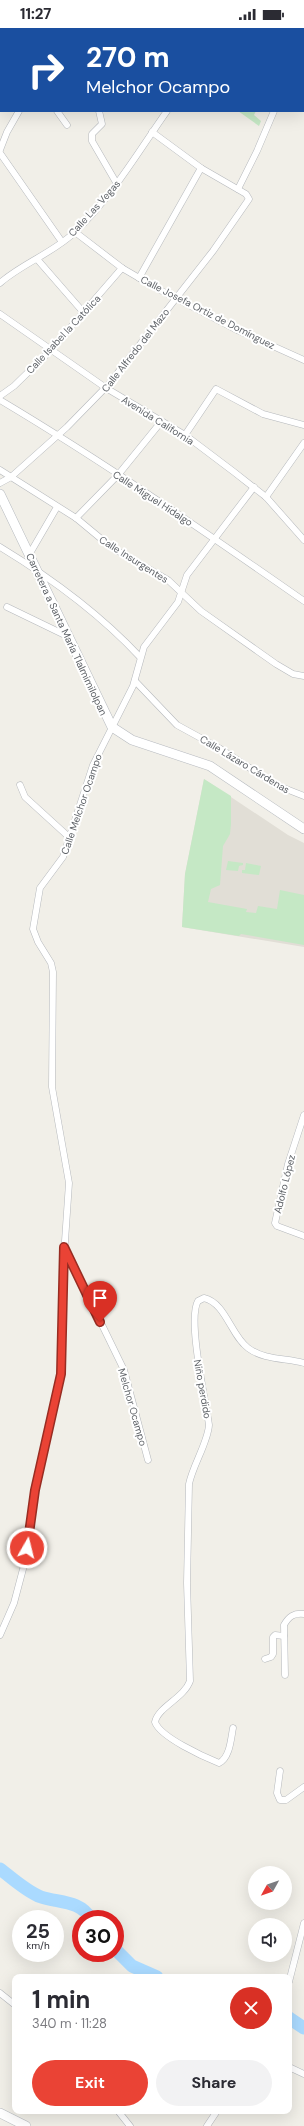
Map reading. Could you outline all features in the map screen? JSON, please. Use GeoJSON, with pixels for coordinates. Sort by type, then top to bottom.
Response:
{"type":"FeatureCollection","features":[{"type":"Feature","properties":{"kind":"main road","name":"Carretera a Santa María Tlalmimilolpan"},"geometry":{"type":"LineString","coordinates":[[0,494],[112,727],[132,740],[210,766],[304,829]]}},
{"type":"Feature","properties":{"kind":"main road"},"geometry":{"type":"LineString","coordinates":[[0,2113],[26,2126]]}},
{"type":"Feature","properties":{"kind":"street"},"geometry":{"type":"LineString","coordinates":[[0,150],[7,132],[18,112]]}},
{"type":"Feature","properties":{"kind":"street"},"geometry":{"type":"LineString","coordinates":[[58,112],[67,125]]}},
{"type":"Feature","properties":{"kind":"street"},"geometry":{"type":"LineString","coordinates":[[99,112],[102,124],[92,134],[92,141],[117,184]]}},
{"type":"Feature","properties":{"kind":"street","name":"Calle Las Vegas"},"geometry":{"type":"LineString","coordinates":[[0,283],[75,232],[117,184],[166,112]]}},
{"type":"Feature","properties":{"kind":"street"},"geometry":{"type":"LineString","coordinates":[[152,132],[201,168],[238,189],[257,152],[274,112]]}},
{"type":"Feature","properties":{"kind":"street"},"geometry":{"type":"LineString","coordinates":[[0,153],[62,242]]}},
{"type":"Feature","properties":{"kind":"street"},"geometry":{"type":"LineString","coordinates":[[139,278],[201,168]]}},
{"type":"Feature","properties":{"kind":"street","name":"Calle Alfredo del Mazo"},"geometry":{"type":"LineString","coordinates":[[0,484],[11,477],[58,435],[106,388],[226,234],[249,197],[238,189]]}},
{"type":"Feature","properties":{"kind":"street","name":"Calle Josefa Ortiz de Domínguez"},"geometry":{"type":"LineString","coordinates":[[75,232],[122,268],[139,278],[235,328],[304,360]]}},
{"type":"Feature","properties":{"kind":"street"},"geometry":{"type":"LineString","coordinates":[[37,259],[84,313]]}},
{"type":"Feature","properties":{"kind":"street","name":"Calle Isabel la Católica"},"geometry":{"type":"LineString","coordinates":[[0,396],[14,386],[51,350],[122,268]]}},
{"type":"Feature","properties":{"kind":"street","name":"Avenida California"},"geometry":{"type":"LineString","coordinates":[[0,314],[106,388],[185,435],[266,497],[304,540]]}},
{"type":"Feature","properties":{"kind":"street"},"geometry":{"type":"LineString","coordinates":[[185,435],[216,389],[263,414],[304,425]]}},
{"type":"Feature","properties":{"kind":"street","name":"Calle Miguel Hidalgo"},"geometry":{"type":"LineString","coordinates":[[0,400],[58,435],[215,539],[304,602]]}},
{"type":"Feature","properties":{"kind":"street"},"geometry":{"type":"LineString","coordinates":[[76,518],[118,475],[161,422]]}},
{"type":"Feature","properties":{"kind":"street"},"geometry":{"type":"LineString","coordinates":[[266,497],[304,443]]}},
{"type":"Feature","properties":{"kind":"street","name":"Calle Insurgentes"},"geometry":{"type":"LineString","coordinates":[[0,470],[76,518],[111,547],[168,580],[202,611],[276,664],[289,672],[304,676]]}},
{"type":"Feature","properties":{"kind":"street","name":"Calle Melchor Ocampo"},"geometry":{"type":"LineString","coordinates":[[0,1635],[7,1622],[19,1589],[26,1559],[35,1490],[61,1374],[64,1247],[69,1183],[52,1087],[53,972],[51,963],[38,942],[33,929],[40,888],[64,857],[91,770],[135,681],[140,657],[146,644],[178,602],[187,575],[254,487]]}},
{"type":"Feature","properties":{"kind":"street"},"geometry":{"type":"LineString","coordinates":[[29,555],[57,507]]}},
{"type":"Feature","properties":{"kind":"street"},"geometry":{"type":"LineString","coordinates":[[0,547],[36,570],[90,609],[140,657]]}},
{"type":"Feature","properties":{"kind":"street"},"geometry":{"type":"LineString","coordinates":[[7,607],[67,636]]}},
{"type":"Feature","properties":{"kind":"street","name":"Calle Lázaro Cárdenas"},"geometry":{"type":"LineString","coordinates":[[135,681],[177,725],[220,748],[276,785],[304,796]]}},
{"type":"Feature","properties":{"kind":"street"},"geometry":{"type":"LineString","coordinates":[[20,785],[26,797],[70,838]]}},
{"type":"Feature","properties":{"kind":"street","name":"Adolfo López"},"geometry":{"type":"LineString","coordinates":[[304,1115],[286,1171],[275,1223],[277,1226],[304,1236]]}},
{"type":"Feature","properties":{"kind":"street","name":"Melchor Ocampo"},"geometry":{"type":"LineString","coordinates":[[64,1247],[124,1370],[148,1460]]}},
{"type":"Feature","properties":{"kind":"street","name":"Niño perdido"},"geometry":{"type":"LineString","coordinates":[[233,1728],[227,1755],[224,1760],[219,1763],[177,1741],[159,1729],[155,1722],[160,1714],[182,1694],[190,1681],[187,1583],[189,1484],[192,1470],[209,1434],[210,1426],[197,1355],[196,1304],[200,1299],[210,1300],[223,1315],[241,1342],[252,1351],[270,1357],[304,1363]]}},
{"type":"Feature","properties":{"kind":"street"},"geometry":{"type":"LineString","coordinates":[[285,1675],[284,1625],[288,1618],[293,1614],[304,1614]]}},
{"type":"Feature","properties":{"kind":"street"},"geometry":{"type":"LineString","coordinates":[[265,1659],[271,1657],[273,1654],[273,1637],[275,1635],[284,1636]]}},
{"type":"Feature","properties":{"kind":"street"},"geometry":{"type":"LineString","coordinates":[[280,1772],[277,1793],[280,1800],[286,1800],[304,1787]]}},
{"type":"Feature","properties":{"kind":"street"},"geometry":{"type":"LineString","coordinates":[[291,1974],[304,1923]]}},
{"type":"Feature","properties":{"kind":"street"},"geometry":{"type":"LineString","coordinates":[[0,1993],[12,2003]]}},
{"type":"Feature","properties":{"kind":"street"},"geometry":{"type":"LineString","coordinates":[[292,2068],[304,2074]]}},
{"type":"Feature","properties":{"kind":"street"},"geometry":{"type":"LineString","coordinates":[[120,2114],[130,2126]]}},
{"type":"Feature","properties":{"kind":"street"},"geometry":{"type":"LineString","coordinates":[[207,2126],[215,2114]]}},
{"type":"Feature","properties":{"kind":"shaded area"},"geometry":{"type":"Polygon","coordinates":[[[204,779],[288,835],[304,843],[304,947],[182,927],[185,874],[204,779]]]}},
{"type":"Feature","properties":{"kind":"green space"},"geometry":{"type":"Polygon","coordinates":[[[239,112],[256,112],[254,115],[261,121],[259,126],[239,112]]]}},
{"type":"Feature","properties":{"kind":"green space"},"geometry":{"type":"Polygon","coordinates":[[[204,779],[231,796],[230,834],[223,846],[220,885],[211,889],[208,902],[247,909],[246,912],[256,913],[258,906],[277,909],[280,890],[304,895],[304,945],[241,934],[239,936],[182,927],[185,874],[204,779]]]}},
{"type":"Feature","properties":{"kind":"green space"},"geometry":{"type":"Polygon","coordinates":[[[228,861],[243,863],[243,865],[239,866],[238,871],[226,870],[228,861]]]}},
{"type":"Feature","properties":{"kind":"green space"},"geometry":{"type":"Polygon","coordinates":[[[246,863],[261,866],[259,875],[242,873],[242,870],[245,870],[246,863]]]}},
{"type":"Feature","properties":{"kind":"waterway"},"geometry":{"type":"LineString","coordinates":[[0,1869],[36,1895],[69,1903],[83,1910]]}},
{"type":"Feature","properties":{"kind":"waterway"},"geometry":{"type":"LineString","coordinates":[[124,1958],[132,1966],[150,1974]]}},
{"type":"Feature","properties":{"kind":"waterway"},"geometry":{"type":"LineString","coordinates":[[292,2020],[304,2028]]}},
{"type":"Feature","properties":{"kind":"route"},"geometry":{"type":"LineString","coordinates":[[27,1548],[35,1490],[61,1374],[60,1352],[64,1247],[100,1322]]}}]}
